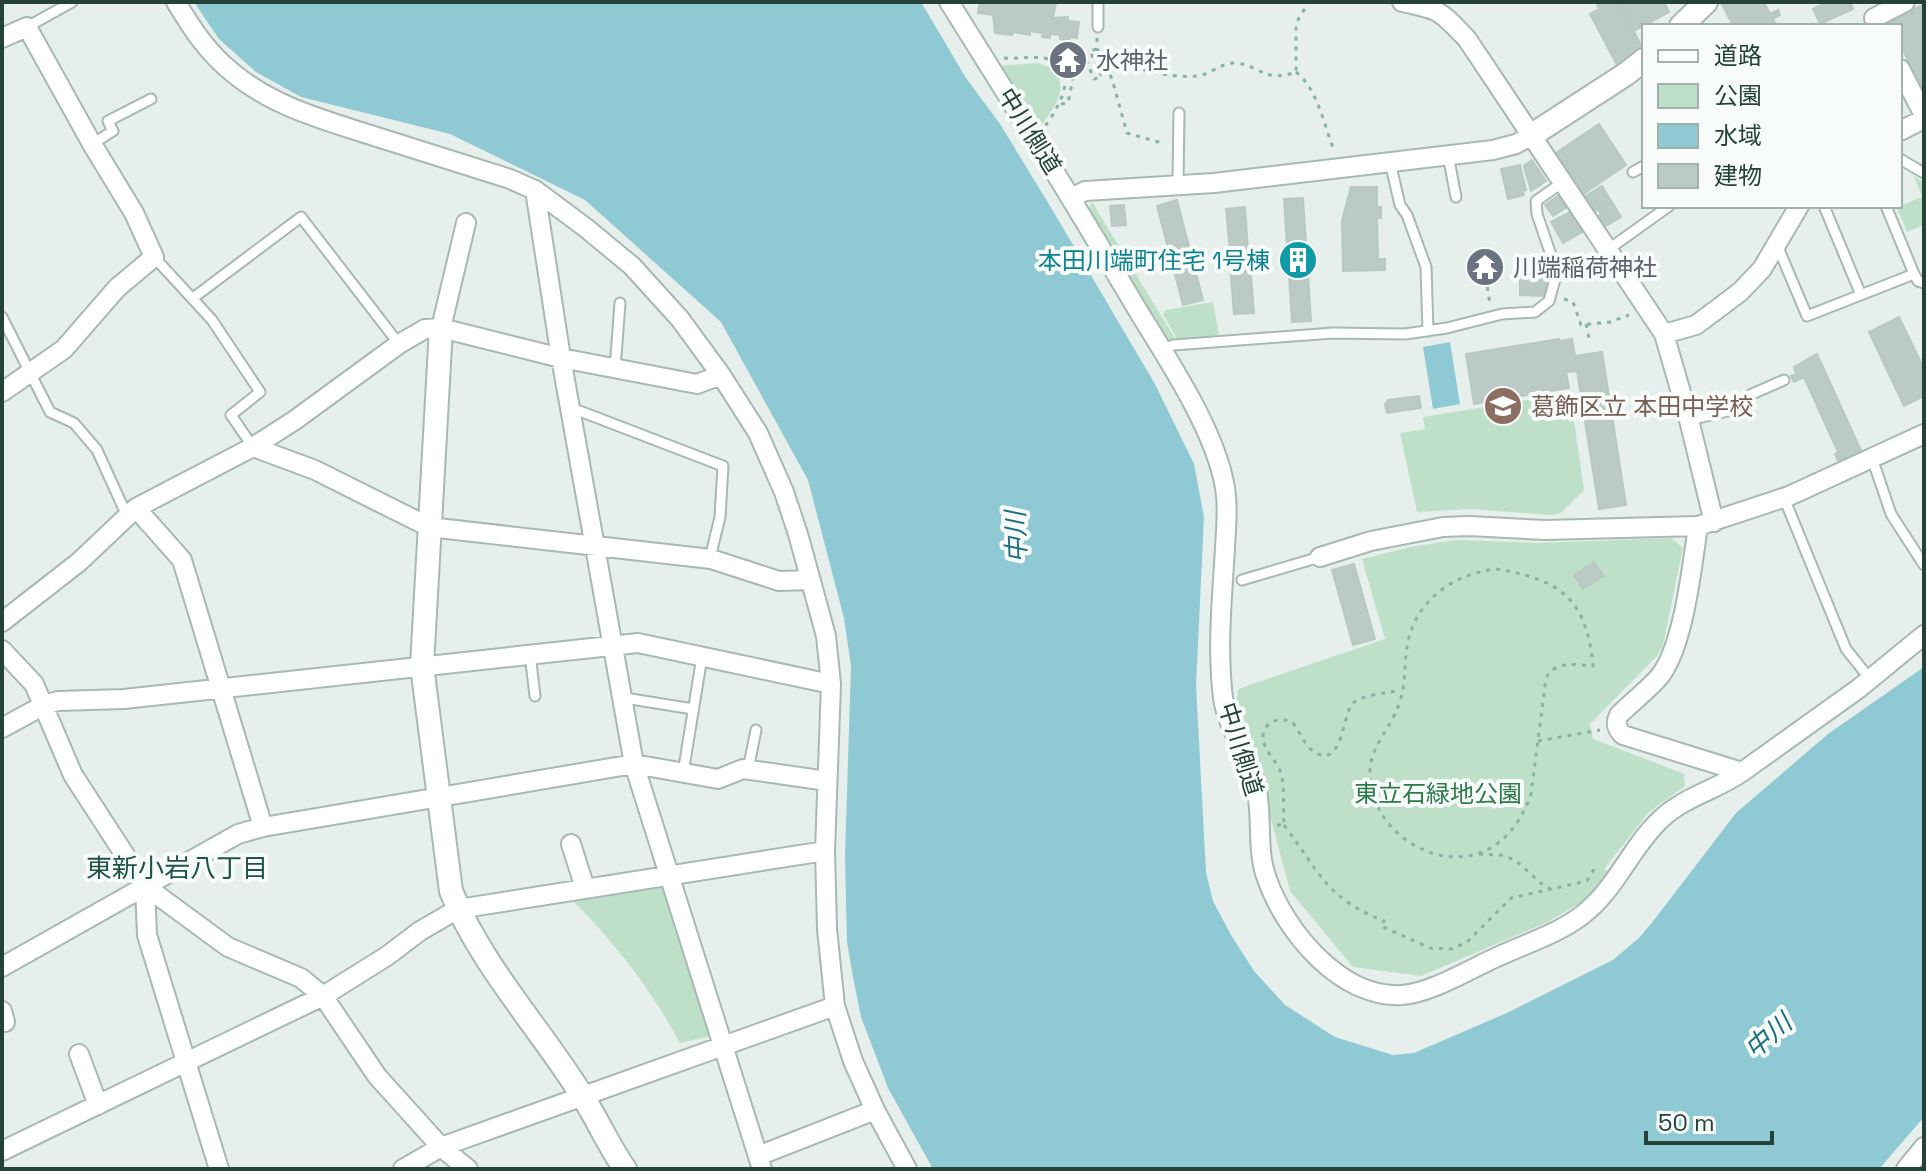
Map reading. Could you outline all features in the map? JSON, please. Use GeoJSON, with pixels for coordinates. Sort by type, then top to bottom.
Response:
{"type":"FeatureCollection","features":[{"type":"Feature","properties":{"kind":"street"},"geometry":{"type":"LineString","coordinates":[[176,2],[213,55],[233,74],[261,93],[324,120],[510,179],[535,190],[632,266],[680,319],[721,375],[763,445],[798,534],[826,636],[831,684],[825,851],[827,929],[835,1006],[853,1061],[907,1169]]}},
{"type":"Feature","properties":{"kind":"street","name":"中川側道"},"geometry":{"type":"LineString","coordinates":[[949,2],[1071,198],[1161,349],[1206,432],[1223,476],[1226,508],[1221,646],[1228,719],[1257,788],[1267,881],[1290,924],[1309,950],[1336,972],[1373,991],[1404,995],[1430,987],[1576,919],[1608,891],[1661,818],[1701,792],[1742,772],[1870,679],[1924,635]]}},
{"type":"Feature","properties":{"kind":"street"},"geometry":{"type":"LineString","coordinates":[[1402,2],[1450,8],[1664,334],[1689,420],[1706,524],[1670,659],[1660,676],[1619,715],[1617,729],[1623,735],[1742,772]]}},
{"type":"Feature","properties":{"kind":"street"},"geometry":{"type":"LineString","coordinates":[[1872,15],[1905,2]]}},
{"type":"Feature","properties":{"kind":"street"},"geometry":{"type":"LineString","coordinates":[[1684,24],[1704,12]]}},
{"type":"Feature","properties":{"kind":"street"},"geometry":{"type":"LineString","coordinates":[[2,38],[27,27],[134,213],[154,257],[117,288],[64,349],[2,392]]}},
{"type":"Feature","properties":{"kind":"street"},"geometry":{"type":"LineString","coordinates":[[1071,198],[1085,191],[1341,168],[1504,147],[1532,135],[1642,62]]}},
{"type":"Feature","properties":{"kind":"street"},"geometry":{"type":"LineString","coordinates":[[1902,73],[1924,117],[1902,130]]}},
{"type":"Feature","properties":{"kind":"street"},"geometry":{"type":"LineString","coordinates":[[535,190],[593,544],[634,764],[760,1163],[875,1110]]}},
{"type":"Feature","properties":{"kind":"street"},"geometry":{"type":"LineString","coordinates":[[1664,334],[1696,325],[1754,279],[1798,208]]}},
{"type":"Feature","properties":{"kind":"street"},"geometry":{"type":"LineString","coordinates":[[466,223],[441,328],[422,666],[451,891],[458,909],[491,963],[583,1096],[625,1169]]}},
{"type":"Feature","properties":{"kind":"street"},"geometry":{"type":"LineString","coordinates":[[2,622],[79,562],[132,512],[253,447],[425,329],[441,328],[561,358],[697,384],[721,375]]}},
{"type":"Feature","properties":{"kind":"street"},"geometry":{"type":"LineString","coordinates":[[1320,557],[1384,538],[1443,527],[1545,530],[1706,524],[1784,498],[1924,434]]}},
{"type":"Feature","properties":{"kind":"street"},"geometry":{"type":"LineString","coordinates":[[253,447],[315,470],[429,527],[710,558],[779,581],[811,580]]}},
{"type":"Feature","properties":{"kind":"street"},"geometry":{"type":"LineString","coordinates":[[132,512],[182,560],[263,827]]}},
{"type":"Feature","properties":{"kind":"street"},"geometry":{"type":"LineString","coordinates":[[2,728],[44,705],[73,699],[124,699],[638,643],[831,684]]}},
{"type":"Feature","properties":{"kind":"street"},"geometry":{"type":"LineString","coordinates":[[2,650],[34,684],[73,775],[145,886],[228,947],[301,978],[323,996],[377,1076],[441,1147],[468,1169]]}},
{"type":"Feature","properties":{"kind":"street"},"geometry":{"type":"LineString","coordinates":[[1686,756],[1706,772],[1701,792]]}},
{"type":"Feature","properties":{"kind":"street"},"geometry":{"type":"LineString","coordinates":[[2,967],[238,834],[263,827],[634,764],[718,779],[743,769],[827,781]]}},
{"type":"Feature","properties":{"kind":"street"},"geometry":{"type":"LineString","coordinates":[[571,844],[585,888]]}},
{"type":"Feature","properties":{"kind":"street"},"geometry":{"type":"LineString","coordinates":[[2,1151],[323,996],[458,909],[825,851]]}},
{"type":"Feature","properties":{"kind":"street"},"geometry":{"type":"LineString","coordinates":[[145,886],[147,935],[219,1169]]}},
{"type":"Feature","properties":{"kind":"street"},"geometry":{"type":"LineString","coordinates":[[403,1169],[441,1147],[835,1006]]}},
{"type":"Feature","properties":{"kind":"street"},"geometry":{"type":"LineString","coordinates":[[79,1054],[98,1105]]}},
{"type":"Feature","properties":{"kind":"street"},"geometry":{"type":"LineString","coordinates":[[1906,1169],[1924,1147]]}},
{"type":"Feature","properties":{"kind":"lane"},"geometry":{"type":"LineString","coordinates":[[27,27],[72,2]]}},
{"type":"Feature","properties":{"kind":"lane"},"geometry":{"type":"LineString","coordinates":[[1098,2],[1098,27]]}},
{"type":"Feature","properties":{"kind":"lane"},"geometry":{"type":"LineString","coordinates":[[92,144],[113,131],[108,121],[151,99]]}},
{"type":"Feature","properties":{"kind":"lane"},"geometry":{"type":"LineString","coordinates":[[1178,185],[1179,113]]}},
{"type":"Feature","properties":{"kind":"lane"},"geometry":{"type":"LineString","coordinates":[[1448,155],[1456,197]]}},
{"type":"Feature","properties":{"kind":"lane"},"geometry":{"type":"LineString","coordinates":[[1902,160],[1924,173]]}},
{"type":"Feature","properties":{"kind":"lane"},"geometry":{"type":"LineString","coordinates":[[1390,162],[1400,205],[1407,215],[1426,267],[1428,331]]}},
{"type":"Feature","properties":{"kind":"lane"},"geometry":{"type":"LineString","coordinates":[[1633,172],[1642,167]]}},
{"type":"Feature","properties":{"kind":"lane"},"geometry":{"type":"LineString","coordinates":[[1161,349],[1174,345],[1333,333],[1405,334],[1492,316],[1535,312],[1552,295],[1555,279],[1536,201],[1563,182]]}},
{"type":"Feature","properties":{"kind":"lane"},"geometry":{"type":"LineString","coordinates":[[1609,249],[1666,208]]}},
{"type":"Feature","properties":{"kind":"lane"},"geometry":{"type":"LineString","coordinates":[[1825,208],[1861,295]]}},
{"type":"Feature","properties":{"kind":"lane"},"geometry":{"type":"LineString","coordinates":[[1887,208],[1914,274],[1918,281],[1924,283]]}},
{"type":"Feature","properties":{"kind":"lane"},"geometry":{"type":"LineString","coordinates":[[193,298],[301,217],[399,344]]}},
{"type":"Feature","properties":{"kind":"lane"},"geometry":{"type":"LineString","coordinates":[[1777,245],[1807,316],[1914,274]]}},
{"type":"Feature","properties":{"kind":"lane"},"geometry":{"type":"LineString","coordinates":[[154,257],[212,320],[260,392],[231,415],[253,447]]}},
{"type":"Feature","properties":{"kind":"lane"},"geometry":{"type":"LineString","coordinates":[[615,369],[620,303]]}},
{"type":"Feature","properties":{"kind":"lane"},"geometry":{"type":"LineString","coordinates":[[2,317],[50,412],[74,423],[97,450],[132,512]]}},
{"type":"Feature","properties":{"kind":"lane"},"geometry":{"type":"LineString","coordinates":[[1689,420],[1736,409],[1752,394],[1784,380]]}},
{"type":"Feature","properties":{"kind":"lane"},"geometry":{"type":"LineString","coordinates":[[572,410],[723,466],[720,517],[710,558]]}},
{"type":"Feature","properties":{"kind":"lane"},"geometry":{"type":"LineString","coordinates":[[1872,458],[1891,514],[1924,565]]}},
{"type":"Feature","properties":{"kind":"lane"},"geometry":{"type":"LineString","coordinates":[[1784,498],[1846,649],[1870,679]]}},
{"type":"Feature","properties":{"kind":"lane"},"geometry":{"type":"LineString","coordinates":[[1242,580],[1320,557]]}},
{"type":"Feature","properties":{"kind":"lane"},"geometry":{"type":"LineString","coordinates":[[530,654],[535,696]]}},
{"type":"Feature","properties":{"kind":"lane"},"geometry":{"type":"LineString","coordinates":[[683,773],[702,657]]}},
{"type":"Feature","properties":{"kind":"lane"},"geometry":{"type":"LineString","coordinates":[[622,700],[693,709]]}},
{"type":"Feature","properties":{"kind":"lane"},"geometry":{"type":"LineString","coordinates":[[748,770],[756,730]]}},
{"type":"Feature","properties":{"kind":"path"},"geometry":{"type":"LineString","coordinates":[[1296,72],[1296,23],[1309,2]]}},
{"type":"Feature","properties":{"kind":"path"},"geometry":{"type":"LineString","coordinates":[[1098,27],[1097,49],[1112,79],[1127,133],[1179,147]]}},
{"type":"Feature","properties":{"kind":"path"},"geometry":{"type":"LineString","coordinates":[[1061,104],[1068,103],[1078,54],[1083,53],[1094,79],[1102,77],[1090,51],[1097,49]]}},
{"type":"Feature","properties":{"kind":"path"},"geometry":{"type":"LineString","coordinates":[[981,53],[1008,59],[1043,58],[1058,65],[1066,83],[1061,104],[1041,132],[1038,143]]}},
{"type":"Feature","properties":{"kind":"path"},"geometry":{"type":"LineString","coordinates":[[1058,65],[1064,62]]}},
{"type":"Feature","properties":{"kind":"path"},"geometry":{"type":"LineString","coordinates":[[1104,63],[1193,77],[1216,66],[1233,63],[1267,76],[1296,72]]}},
{"type":"Feature","properties":{"kind":"path"},"geometry":{"type":"LineString","coordinates":[[1296,72],[1304,78],[1312,94],[1341,168]]}},
{"type":"Feature","properties":{"kind":"path"},"geometry":{"type":"LineString","coordinates":[[1486,277],[1492,316]]}},
{"type":"Feature","properties":{"kind":"path"},"geometry":{"type":"LineString","coordinates":[[1552,295],[1573,302],[1581,325],[1610,322],[1647,308]]}},
{"type":"Feature","properties":{"kind":"path"},"geometry":{"type":"LineString","coordinates":[[1586,324],[1589,338]]}},
{"type":"Feature","properties":{"kind":"path"},"geometry":{"type":"LineString","coordinates":[[1475,854],[1495,845],[1514,828],[1524,812],[1531,794],[1544,687],[1550,672],[1561,665],[1593,666],[1591,642],[1582,615],[1559,588],[1526,574],[1496,569],[1462,576],[1438,591],[1419,613],[1411,629],[1403,690],[1395,713],[1374,751],[1371,776],[1378,807],[1386,823],[1411,845],[1435,854],[1501,855],[1515,860],[1536,880],[1551,889]]}},
{"type":"Feature","properties":{"kind":"path"},"geometry":{"type":"LineString","coordinates":[[1403,690],[1353,703],[1347,712],[1339,744],[1332,753],[1319,754],[1309,748],[1291,721],[1276,720],[1265,729],[1263,742],[1281,774],[1284,825],[1335,894],[1384,921],[1381,926],[1437,950],[1452,949],[1467,942],[1511,898],[1587,881],[1596,866]]}},
{"type":"Feature","properties":{"kind":"path"},"geometry":{"type":"LineString","coordinates":[[1538,741],[1600,730]]}},
{"type":"Feature","properties":{"kind":"path"},"geometry":{"type":"LineString","coordinates":[[1261,827],[1284,825]]}},
{"type":"Feature","properties":{"kind":"green space"},"geometry":{"type":"Polygon","coordinates":[[[1038,63],[1054,69],[1059,77],[1060,94],[1037,131],[997,66],[1038,63]]]}},
{"type":"Feature","properties":{"kind":"green space"},"geometry":{"type":"Polygon","coordinates":[[[1914,176],[1924,183],[1924,225],[1907,232],[1897,208],[1922,197],[1914,176]]]}},
{"type":"Feature","properties":{"kind":"green space"},"geometry":{"type":"Polygon","coordinates":[[[1092,202],[1176,340],[1165,339],[1087,212],[1092,202]]]}},
{"type":"Feature","properties":{"kind":"green space"},"geometry":{"type":"Polygon","coordinates":[[[1213,302],[1219,335],[1177,339],[1163,314],[1166,310],[1213,302]]]}},
{"type":"Feature","properties":{"kind":"green space"},"geometry":{"type":"Polygon","coordinates":[[[1570,393],[1584,490],[1561,513],[1551,515],[1470,509],[1417,512],[1400,433],[1425,429],[1423,417],[1570,393]]]}},
{"type":"Feature","properties":{"kind":"green space","name":"東立石緑地公園"},"geometry":{"type":"Polygon","coordinates":[[[1671,538],[1683,548],[1663,645],[1657,656],[1590,724],[1593,739],[1684,774],[1685,786],[1649,812],[1604,869],[1611,874],[1590,897],[1548,922],[1421,976],[1353,967],[1290,891],[1258,770],[1233,709],[1236,708],[1238,689],[1385,639],[1362,559],[1456,540],[1538,543],[1671,538]]]}},
{"type":"Feature","properties":{"kind":"green space"},"geometry":{"type":"Polygon","coordinates":[[[663,881],[711,1036],[680,1043],[630,966],[570,898],[663,881]]]}},
{"type":"Feature","properties":{"kind":"water","name":"中川"},"geometry":{"type":"Polygon","coordinates":[[[194,2],[921,2],[966,78],[1000,124],[1053,211],[1155,384],[1194,464],[1204,517],[1196,686],[1206,872],[1213,901],[1254,971],[1285,1005],[1335,1037],[1393,1055],[1414,1053],[1509,1012],[1613,960],[1639,938],[1736,813],[1828,734],[1924,667],[1924,1117],[1879,1169],[933,1169],[888,1088],[861,1017],[847,942],[845,857],[851,666],[844,618],[808,480],[721,322],[585,200],[450,134],[301,97],[256,72],[219,39],[194,2]]]}},
{"type":"Feature","properties":{"kind":"water"},"geometry":{"type":"Polygon","coordinates":[[[1450,342],[1460,404],[1433,409],[1423,347],[1450,342]]]}},
{"type":"Feature","properties":{"kind":"building"},"geometry":{"type":"Polygon","coordinates":[[[980,2],[1056,3],[1053,18],[1068,17],[1068,21],[1079,22],[1077,38],[1070,37],[1069,41],[1060,39],[1060,35],[1050,34],[1050,38],[1042,37],[1043,33],[1030,31],[1030,35],[995,33],[993,15],[978,13],[980,2]]]}},
{"type":"Feature","properties":{"kind":"building"},"geometry":{"type":"Polygon","coordinates":[[[1618,2],[1642,47],[1618,67],[1590,14],[1599,9],[1597,4],[1618,2]]]}},
{"type":"Feature","properties":{"kind":"building"},"geometry":{"type":"Polygon","coordinates":[[[1619,2],[1664,2],[1669,12],[1634,31],[1619,2]]]}},
{"type":"Feature","properties":{"kind":"building"},"geometry":{"type":"Polygon","coordinates":[[[1764,2],[1770,14],[1778,10],[1780,15],[1773,19],[1776,24],[1732,24],[1722,4],[1764,2]]]}},
{"type":"Feature","properties":{"kind":"building"},"geometry":{"type":"Polygon","coordinates":[[[1827,2],[1850,2],[1853,9],[1820,24],[1813,9],[1827,2]]]}},
{"type":"Feature","properties":{"kind":"building"},"geometry":{"type":"Polygon","coordinates":[[[1922,5],[1923,91],[1902,48],[1902,24],[1890,24],[1889,21],[1922,5]]]}},
{"type":"Feature","properties":{"kind":"building"},"geometry":{"type":"Polygon","coordinates":[[[1599,124],[1626,165],[1583,194],[1556,153],[1599,124]]]}},
{"type":"Feature","properties":{"kind":"building"},"geometry":{"type":"Polygon","coordinates":[[[1532,160],[1546,181],[1531,191],[1524,166],[1532,160]]]}},
{"type":"Feature","properties":{"kind":"building"},"geometry":{"type":"Polygon","coordinates":[[[1520,165],[1526,190],[1523,191],[1524,195],[1508,199],[1501,169],[1520,165]]]}},
{"type":"Feature","properties":{"kind":"building"},"geometry":{"type":"Polygon","coordinates":[[[1602,186],[1611,201],[1593,212],[1584,197],[1602,186]]]}},
{"type":"Feature","properties":{"kind":"building"},"geometry":{"type":"Polygon","coordinates":[[[1351,187],[1377,187],[1377,207],[1381,207],[1381,218],[1377,218],[1378,259],[1385,259],[1385,270],[1343,271],[1342,220],[1351,187]]]}},
{"type":"Feature","properties":{"kind":"building"},"geometry":{"type":"Polygon","coordinates":[[[1562,193],[1570,205],[1553,216],[1545,205],[1562,193]]]}},
{"type":"Feature","properties":{"kind":"building","name":"本田川端町住宅 1号棟"},"geometry":{"type":"Polygon","coordinates":[[[1303,198],[1311,321],[1292,322],[1284,199],[1303,198]]]}},
{"type":"Feature","properties":{"kind":"building"},"geometry":{"type":"Polygon","coordinates":[[[1177,200],[1203,300],[1183,305],[1157,206],[1177,200]]]}},
{"type":"Feature","properties":{"kind":"building"},"geometry":{"type":"Polygon","coordinates":[[[1612,202],[1621,217],[1604,227],[1597,217],[1601,214],[1599,211],[1612,202]]]}},
{"type":"Feature","properties":{"kind":"building"},"geometry":{"type":"Polygon","coordinates":[[[1124,205],[1126,225],[1112,226],[1110,206],[1124,205]]]}},
{"type":"Feature","properties":{"kind":"building"},"geometry":{"type":"Polygon","coordinates":[[[1245,207],[1248,250],[1230,251],[1226,209],[1245,207]]]}},
{"type":"Feature","properties":{"kind":"building"},"geometry":{"type":"Polygon","coordinates":[[[1572,211],[1584,231],[1563,243],[1551,222],[1572,211]]]}},
{"type":"Feature","properties":{"kind":"building"},"geometry":{"type":"Polygon","coordinates":[[[1249,251],[1254,313],[1234,314],[1229,253],[1249,251]]]}},
{"type":"Feature","properties":{"kind":"building"},"geometry":{"type":"Polygon","coordinates":[[[1520,261],[1547,262],[1545,296],[1520,295],[1520,278],[1516,278],[1520,261]]]}},
{"type":"Feature","properties":{"kind":"building"},"geometry":{"type":"Polygon","coordinates":[[[1899,317],[1924,369],[1924,396],[1904,406],[1869,332],[1899,317]]]}},
{"type":"Feature","properties":{"kind":"building"},"geometry":{"type":"Polygon","coordinates":[[[1572,339],[1575,356],[1602,352],[1626,505],[1599,509],[1577,371],[1566,372],[1569,388],[1474,404],[1466,354],[1572,339]]]}},
{"type":"Feature","properties":{"kind":"building"},"geometry":{"type":"Polygon","coordinates":[[[1817,354],[1863,455],[1840,466],[1835,454],[1838,452],[1804,377],[1794,382],[1791,376],[1796,374],[1794,367],[1817,354]]]}},
{"type":"Feature","properties":{"kind":"building"},"geometry":{"type":"Polygon","coordinates":[[[1419,396],[1421,408],[1387,413],[1385,405],[1388,400],[1419,396]]]}},
{"type":"Feature","properties":{"kind":"building"},"geometry":{"type":"Polygon","coordinates":[[[1594,562],[1604,576],[1583,589],[1574,575],[1594,562]]]}},
{"type":"Feature","properties":{"kind":"building"},"geometry":{"type":"Polygon","coordinates":[[[1354,564],[1375,639],[1353,645],[1332,570],[1354,564]]]}},
{"type":"Feature","properties":{"kind":"place","name":"水神社"},"geometry":{"type":"Point","coordinates":[1068,60]}},
{"type":"Feature","properties":{"kind":"place","name":"本田川端町住宅 1号棟"},"geometry":{"type":"Point","coordinates":[1298,260]}},
{"type":"Feature","properties":{"kind":"place","name":"川端稲荷神社"},"geometry":{"type":"Point","coordinates":[1485,267]}},
{"type":"Feature","properties":{"kind":"place","name":"葛飾区立 本田中学校"},"geometry":{"type":"Point","coordinates":[1503,406]}},
{"type":"Feature","properties":{"kind":"district","name":"東新小岩八丁目"},"geometry":{"type":"Point","coordinates":[177,868]}}]}
